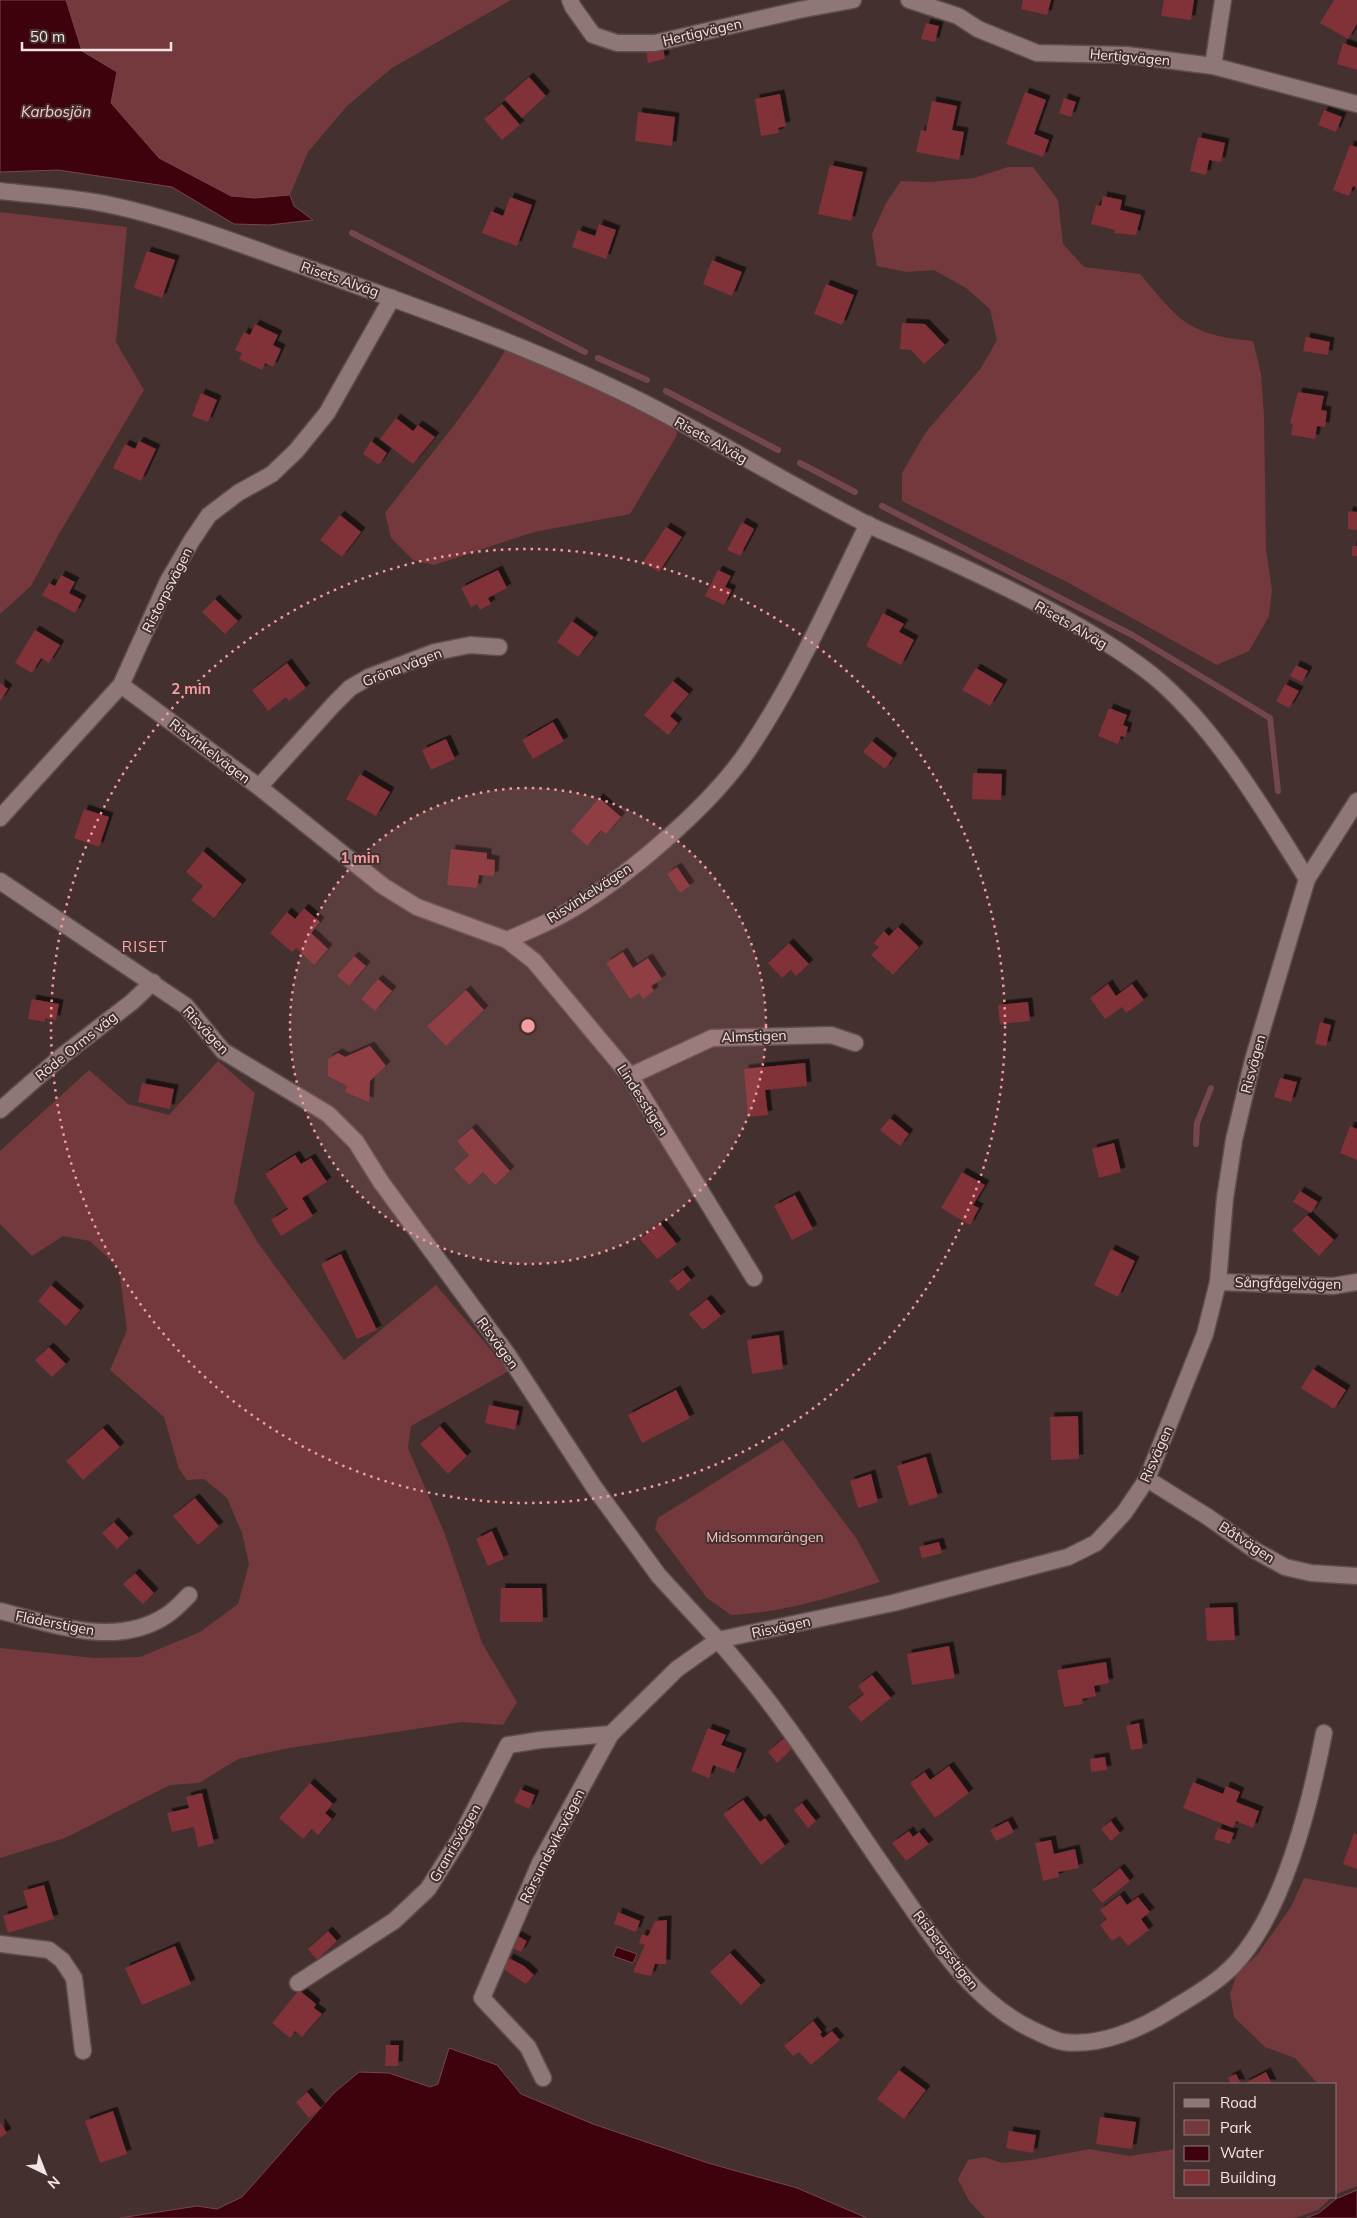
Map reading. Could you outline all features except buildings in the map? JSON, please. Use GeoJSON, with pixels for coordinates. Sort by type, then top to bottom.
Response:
{"type":"FeatureCollection","features":[{"type":"Feature","properties":{"kind":"street","name":"Hertigvägen"},"geometry":{"type":"LineString","coordinates":[[570,0],[593,35],[617,43],[655,43],[798,10],[853,0]]}},
{"type":"Feature","properties":{"kind":"street","name":"Hertigvägen"},"geometry":{"type":"LineString","coordinates":[[909,0],[958,16],[978,29],[1037,53],[1127,55],[1212,66],[1357,104]]}},
{"type":"Feature","properties":{"kind":"street"},"geometry":{"type":"LineString","coordinates":[[1212,66],[1222,0]]}},
{"type":"Feature","properties":{"kind":"street","name":"Risets Alväg"},"geometry":{"type":"LineString","coordinates":[[0,192],[104,203],[170,220],[392,298],[591,378],[648,405],[868,524],[1005,588],[1079,627],[1151,675],[1180,700],[1204,727],[1254,797],[1307,879]]}},
{"type":"Feature","properties":{"kind":"street","name":"Ristorpsvägen"},"geometry":{"type":"LineString","coordinates":[[0,818],[121,684],[168,581],[192,540],[210,515],[238,493],[272,474],[327,413],[392,298]]}},
{"type":"Feature","properties":{"kind":"street","name":"Risvinkelvägen"},"geometry":{"type":"LineString","coordinates":[[121,684],[259,787],[383,886],[417,907],[507,940],[557,917],[604,887],[653,850],[714,793],[750,748],[786,689],[868,524]]}},
{"type":"Feature","properties":{"kind":"street","name":"Gröna vägen"},"geometry":{"type":"LineString","coordinates":[[259,787],[350,688],[369,677],[435,652],[470,645],[499,647]]}},
{"type":"Feature","properties":{"kind":"street","name":"Risvägen"},"geometry":{"type":"LineString","coordinates":[[0,881],[186,1006],[223,1051],[328,1114],[356,1142],[382,1182],[513,1362],[594,1487],[659,1576],[718,1640],[893,1603],[1068,1557],[1096,1543],[1124,1513],[1147,1480],[1205,1334],[1218,1282],[1225,1198],[1234,1140],[1253,1060],[1307,879],[1357,801]]}},
{"type":"Feature","properties":{"kind":"street","name":"Lindesstigen"},"geometry":{"type":"LineString","coordinates":[[507,940],[534,961],[630,1076],[754,1278]]}},
{"type":"Feature","properties":{"kind":"street","name":"Röde Orms väg"},"geometry":{"type":"LineString","coordinates":[[0,1110],[62,1056],[132,1002],[152,982]]}},
{"type":"Feature","properties":{"kind":"street","name":"Almstigen"},"geometry":{"type":"LineString","coordinates":[[630,1076],[712,1038],[831,1035],[855,1043]]}},
{"type":"Feature","properties":{"kind":"street","name":"Sångfågelvägen"},"geometry":{"type":"LineString","coordinates":[[1218,1282],[1333,1286],[1357,1282]]}},
{"type":"Feature","properties":{"kind":"street","name":"Båtvägen"},"geometry":{"type":"LineString","coordinates":[[1147,1480],[1208,1517],[1256,1551],[1285,1567],[1311,1573],[1357,1576]]}},
{"type":"Feature","properties":{"kind":"street","name":"Fläderstigen"},"geometry":{"type":"LineString","coordinates":[[0,1612],[91,1632],[122,1631],[143,1627],[167,1615],[189,1595]]}},
{"type":"Feature","properties":{"kind":"street","name":"Risbergsstigen"},"geometry":{"type":"LineString","coordinates":[[718,1640],[780,1716],[911,1906],[967,1980],[1014,2020],[1062,2042],[1086,2042],[1116,2036],[1150,2024],[1224,1974],[1246,1949],[1260,1929],[1294,1850],[1312,1792],[1324,1733]]}},
{"type":"Feature","properties":{"kind":"street","name":"Rörsundsviksvägen"},"geometry":{"type":"LineString","coordinates":[[543,2078],[528,2047],[482,1998],[540,1863],[611,1734],[676,1669],[718,1640]]}},
{"type":"Feature","properties":{"kind":"street","name":"Granrisvägen"},"geometry":{"type":"LineString","coordinates":[[298,1983],[394,1921],[428,1889],[460,1838],[508,1745],[540,1740],[611,1734]]}},
{"type":"Feature","properties":{"kind":"street"},"geometry":{"type":"LineString","coordinates":[[0,1944],[49,1950],[62,1960],[74,1978],[83,2051]]}},
{"type":"Feature","properties":{"kind":"green space"},"geometry":{"type":"Polygon","coordinates":[[[66,0],[511,0],[392,68],[347,106],[308,152],[290,195],[255,198],[231,196],[159,158],[111,103],[117,72],[82,51],[66,0]]]}},
{"type":"Feature","properties":{"kind":"green space"},"geometry":{"type":"Polygon","coordinates":[[[1008,167],[1033,167],[1058,200],[1063,244],[1084,267],[1140,274],[1166,304],[1188,324],[1217,336],[1253,341],[1261,374],[1264,416],[1266,549],[1272,590],[1269,616],[1249,651],[1217,665],[1065,581],[902,501],[902,473],[926,432],[981,368],[997,340],[990,309],[966,288],[934,270],[907,272],[877,266],[872,234],[886,203],[901,181],[930,182],[974,178],[1008,167]]]}},
{"type":"Feature","properties":{"kind":"green space"},"geometry":{"type":"Polygon","coordinates":[[[0,212],[127,227],[116,342],[144,390],[59,534],[31,586],[0,614],[0,212]]]}},
{"type":"Feature","properties":{"kind":"green space"},"geometry":{"type":"Polygon","coordinates":[[[509,344],[644,407],[677,432],[676,437],[630,514],[534,532],[434,565],[413,560],[391,538],[385,513],[466,410],[509,344]]]}},
{"type":"Feature","properties":{"kind":"green space"},"geometry":{"type":"Polygon","coordinates":[[[218,1061],[255,1093],[234,1202],[258,1243],[344,1360],[436,1285],[509,1371],[411,1426],[408,1448],[444,1532],[482,1643],[517,1702],[503,1725],[462,1722],[289,1748],[238,1759],[199,1783],[170,1785],[65,1838],[0,1858],[0,1648],[94,1658],[140,1657],[200,1632],[238,1604],[249,1564],[242,1533],[227,1498],[204,1479],[187,1480],[179,1469],[164,1417],[110,1370],[127,1330],[119,1268],[90,1241],[63,1236],[32,1256],[0,1224],[0,1151],[89,1070],[128,1104],[169,1115],[218,1061]]]}},
{"type":"Feature","properties":{"kind":"green space","name":"Midsommarängen"},"geometry":{"type":"Polygon","coordinates":[[[783,1440],[856,1538],[880,1582],[825,1599],[787,1608],[731,1615],[707,1598],[655,1529],[658,1518],[783,1440]]]}},
{"type":"Feature","properties":{"kind":"green space"},"geometry":{"type":"Polygon","coordinates":[[[1304,1878],[1357,1888],[1357,2186],[1337,2194],[1337,2083],[1317,2083],[1295,2058],[1265,2047],[1234,2017],[1230,1994],[1237,1974],[1257,1955],[1291,1907],[1304,1878]]]}},
{"type":"Feature","properties":{"kind":"green space"},"geometry":{"type":"Polygon","coordinates":[[[1089,2149],[1129,2156],[1174,2149],[1174,2198],[1331,2198],[1318,2210],[1295,2218],[985,2218],[969,2201],[958,2179],[968,2160],[984,2157],[1002,2163],[1032,2160],[1089,2149]]]}},
{"type":"Feature","properties":{"kind":"water","name":"Karbosjön"},"geometry":{"type":"Polygon","coordinates":[[[0,0],[66,0],[82,51],[117,72],[111,103],[159,158],[231,196],[255,198],[290,195],[294,206],[313,220],[269,225],[234,224],[172,187],[58,170],[0,172],[0,0]]]}},
{"type":"Feature","properties":{"kind":"water"},"geometry":{"type":"Polygon","coordinates":[[[617,1947],[637,1954],[633,1963],[613,1956],[617,1947]]]}},
{"type":"Feature","properties":{"kind":"water"},"geometry":{"type":"Polygon","coordinates":[[[449,2048],[497,2065],[521,2094],[593,2124],[708,2163],[797,2188],[867,2218],[120,2218],[197,2206],[217,2209],[242,2197],[334,2093],[359,2072],[389,2073],[430,2087],[438,2084],[449,2048]]]}},
{"type":"Feature","properties":{"kind":"water"},"geometry":{"type":"Polygon","coordinates":[[[1357,2190],[1357,2218],[1306,2218],[1319,2213],[1336,2199],[1357,2190]]]}},
{"type":"Feature","properties":{"kind":"waterway"},"geometry":{"type":"LineString","coordinates":[[352,233],[585,352]]}},
{"type":"Feature","properties":{"kind":"waterway"},"geometry":{"type":"LineString","coordinates":[[598,358],[647,380]]}},
{"type":"Feature","properties":{"kind":"waterway"},"geometry":{"type":"LineString","coordinates":[[666,391],[778,450]]}},
{"type":"Feature","properties":{"kind":"waterway"},"geometry":{"type":"LineString","coordinates":[[800,463],[855,492]]}},
{"type":"Feature","properties":{"kind":"waterway"},"geometry":{"type":"LineString","coordinates":[[882,506],[1134,636],[1270,718],[1278,791]]}},
{"type":"Feature","properties":{"kind":"waterway"},"geometry":{"type":"LineString","coordinates":[[1196,1144],[1197,1123],[1211,1088]]}},
{"type":"Feature","properties":{"kind":"district","name":"RISET"},"geometry":{"type":"Point","coordinates":[145,947]}}]}
